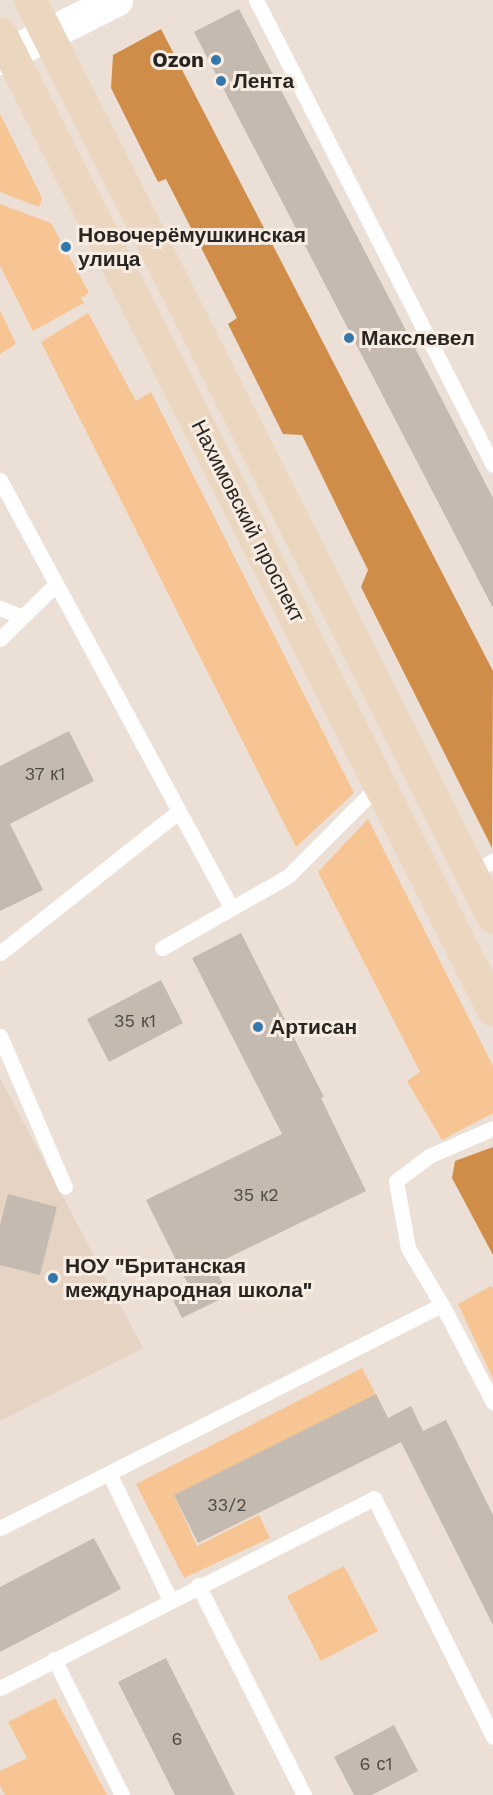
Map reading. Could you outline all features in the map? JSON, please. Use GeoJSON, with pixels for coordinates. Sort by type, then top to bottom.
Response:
{"type":"FeatureCollection","features":[{"type":"Feature","properties":{"kind":"main road","name":"Нахимовский проспект"},"geometry":{"type":"LineString","coordinates":[[30,0],[482,867],[493,917]]}},
{"type":"Feature","properties":{"kind":"main road","name":"Нахимовский проспект"},"geometry":{"type":"LineString","coordinates":[[3,48],[380,784],[493,1010]]}},
{"type":"Feature","properties":{"kind":"street"},"geometry":{"type":"LineString","coordinates":[[3,48],[47,34],[116,0]]}},
{"type":"Feature","properties":{"kind":"lane"},"geometry":{"type":"LineString","coordinates":[[256,0],[493,465]]}},
{"type":"Feature","properties":{"kind":"lane"},"geometry":{"type":"LineString","coordinates":[[0,480],[230,906]]}},
{"type":"Feature","properties":{"kind":"lane"},"geometry":{"type":"LineString","coordinates":[[0,639],[55,585]]}},
{"type":"Feature","properties":{"kind":"lane"},"geometry":{"type":"LineString","coordinates":[[0,608],[22,618]]}},
{"type":"Feature","properties":{"kind":"lane"},"geometry":{"type":"LineString","coordinates":[[162,948],[230,906],[288,876],[380,784]]}},
{"type":"Feature","properties":{"kind":"lane"},"geometry":{"type":"LineString","coordinates":[[0,954],[178,812]]}},
{"type":"Feature","properties":{"kind":"lane"},"geometry":{"type":"LineString","coordinates":[[0,1036],[65,1187]]}},
{"type":"Feature","properties":{"kind":"lane"},"geometry":{"type":"LineString","coordinates":[[493,1128],[429,1156],[396,1181],[408,1248],[442,1305],[493,1402]]}},
{"type":"Feature","properties":{"kind":"lane"},"geometry":{"type":"LineString","coordinates":[[0,1528],[442,1305]]}},
{"type":"Feature","properties":{"kind":"lane"},"geometry":{"type":"LineString","coordinates":[[109,1473],[170,1600]]}},
{"type":"Feature","properties":{"kind":"lane"},"geometry":{"type":"LineString","coordinates":[[0,1688],[198,1585],[374,1498],[493,1737]]}},
{"type":"Feature","properties":{"kind":"lane"},"geometry":{"type":"LineString","coordinates":[[198,1585],[304,1795]]}},
{"type":"Feature","properties":{"kind":"lane"},"geometry":{"type":"LineString","coordinates":[[54,1659],[122,1795]]}},
{"type":"Feature","properties":{"kind":"shaded area"},"geometry":{"type":"Polygon","coordinates":[[[161,29],[493,671],[492,848],[361,587],[368,570],[302,435],[283,434],[228,324],[237,318],[166,179],[158,182],[111,88],[113,55],[161,29]]]}},
{"type":"Feature","properties":{"kind":"shaded area"},"geometry":{"type":"Polygon","coordinates":[[[0,114],[42,198],[39,207],[0,192],[0,114]]]}},
{"type":"Feature","properties":{"kind":"shaded area"},"geometry":{"type":"Polygon","coordinates":[[[0,204],[51,223],[89,293],[81,298],[84,303],[33,331],[0,266],[0,204]]]}},
{"type":"Feature","properties":{"kind":"shaded area"},"geometry":{"type":"Polygon","coordinates":[[[0,310],[16,344],[0,354],[0,310]]]}},
{"type":"Feature","properties":{"kind":"shaded area"},"geometry":{"type":"Polygon","coordinates":[[[88,313],[136,401],[151,392],[354,793],[296,847],[41,342],[88,313]]]}},
{"type":"Feature","properties":{"kind":"shaded area"},"geometry":{"type":"Polygon","coordinates":[[[368,819],[493,1066],[493,1113],[442,1140],[407,1081],[420,1072],[318,872],[368,819]]]}},
{"type":"Feature","properties":{"kind":"shaded area","name":"НОУ \"Британская международная школа\""},"geometry":{"type":"Polygon","coordinates":[[[0,1078],[143,1348],[0,1421],[0,1078]]]}},
{"type":"Feature","properties":{"kind":"shaded area"},"geometry":{"type":"Polygon","coordinates":[[[493,1147],[493,1255],[452,1178],[455,1161],[493,1147]]]}},
{"type":"Feature","properties":{"kind":"shaded area"},"geometry":{"type":"Polygon","coordinates":[[[491,1286],[493,1289],[493,1379],[458,1304],[491,1286]]]}},
{"type":"Feature","properties":{"kind":"shaded area"},"geometry":{"type":"Polygon","coordinates":[[[362,1368],[376,1395],[174,1495],[197,1546],[259,1515],[270,1538],[184,1578],[136,1484],[362,1368]]]}},
{"type":"Feature","properties":{"kind":"shaded area"},"geometry":{"type":"Polygon","coordinates":[[[344,1566],[378,1631],[321,1661],[287,1596],[344,1566]]]}},
{"type":"Feature","properties":{"kind":"shaded area"},"geometry":{"type":"Polygon","coordinates":[[[55,1698],[107,1795],[5,1795],[0,1786],[0,1771],[27,1758],[8,1722],[55,1698]]]}},
{"type":"Feature","properties":{"kind":"building"},"geometry":{"type":"Polygon","coordinates":[[[239,9],[493,498],[493,608],[194,32],[239,9]]]}},
{"type":"Feature","properties":{"kind":"building"},"geometry":{"type":"Polygon","coordinates":[[[69,731],[94,781],[10,824],[43,890],[0,911],[0,766],[69,731]]]}},
{"type":"Feature","properties":{"kind":"building"},"geometry":{"type":"Polygon","coordinates":[[[241,933],[324,1097],[321,1098],[366,1191],[213,1265],[229,1295],[182,1318],[172,1298],[190,1288],[146,1200],[282,1134],[192,958],[241,933]]]}},
{"type":"Feature","properties":{"kind":"building"},"geometry":{"type":"Polygon","coordinates":[[[161,980],[183,1023],[109,1062],[87,1019],[161,980]]]}},
{"type":"Feature","properties":{"kind":"building"},"geometry":{"type":"Polygon","coordinates":[[[8,1194],[57,1207],[40,1275],[0,1265],[0,1226],[8,1194]]]}},
{"type":"Feature","properties":{"kind":"building"},"geometry":{"type":"Polygon","coordinates":[[[376,1394],[388,1418],[411,1406],[423,1431],[446,1420],[493,1515],[493,1625],[401,1442],[198,1543],[174,1495],[376,1394]]]}},
{"type":"Feature","properties":{"kind":"building"},"geometry":{"type":"Polygon","coordinates":[[[94,1538],[121,1589],[0,1652],[0,1587],[94,1538]]]}},
{"type":"Feature","properties":{"kind":"building"},"geometry":{"type":"Polygon","coordinates":[[[166,1658],[235,1795],[175,1795],[118,1682],[166,1658]]]}},
{"type":"Feature","properties":{"kind":"building"},"geometry":{"type":"Polygon","coordinates":[[[394,1725],[418,1771],[372,1795],[354,1795],[334,1757],[394,1725]]]}},
{"type":"Feature","properties":{"kind":"place","name":"Ozon"},"geometry":{"type":"Point","coordinates":[216,60]}},
{"type":"Feature","properties":{"kind":"place","name":"Лента"},"geometry":{"type":"Point","coordinates":[221,81]}},
{"type":"Feature","properties":{"kind":"place","name":"Новочерёмушкинская улица"},"geometry":{"type":"Point","coordinates":[66,247]}},
{"type":"Feature","properties":{"kind":"place","name":"Макслевел"},"geometry":{"type":"Point","coordinates":[349,338]}},
{"type":"Feature","properties":{"kind":"place","name":"Артисан"},"geometry":{"type":"Point","coordinates":[258,1027]}},
{"type":"Feature","properties":{"kind":"place","name":"НОУ \"Британская международная школа\""},"geometry":{"type":"Point","coordinates":[53,1278]}}]}
